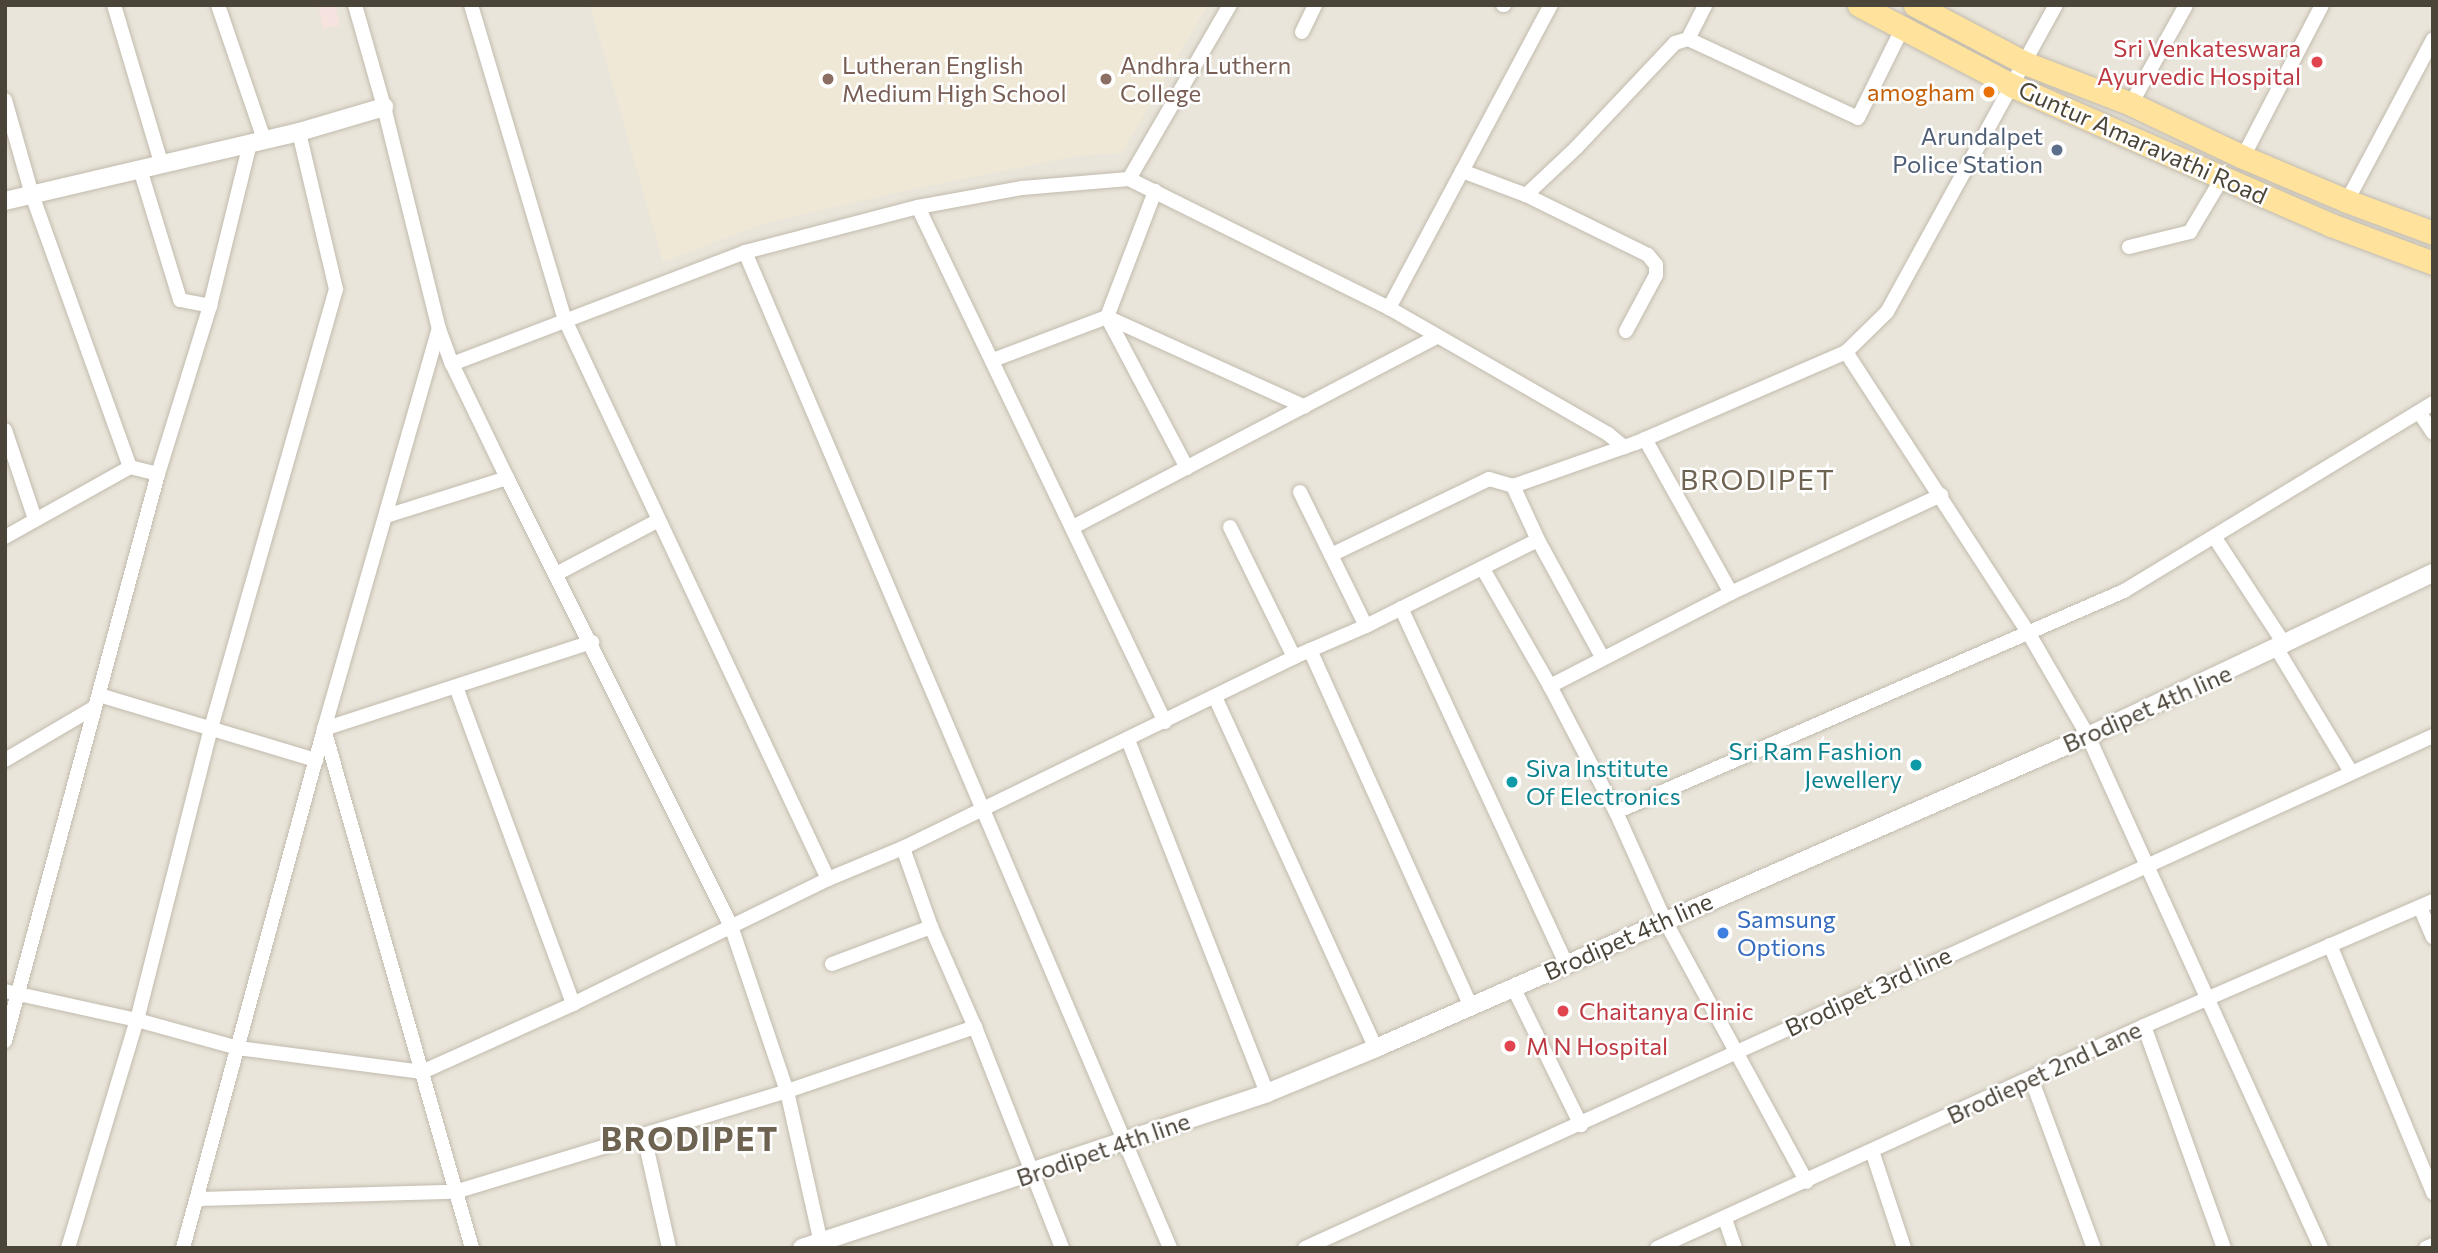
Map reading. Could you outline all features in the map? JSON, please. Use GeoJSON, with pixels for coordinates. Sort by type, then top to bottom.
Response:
{"type":"FeatureCollection","features":[{"type":"Feature","properties":{"kind":"main road","name":"Guntur Amaravathi Road"},"geometry":{"type":"LineString","coordinates":[[1859,5],[2013,86],[2331,225],[2433,263]]}},
{"type":"Feature","properties":{"kind":"main road"},"geometry":{"type":"LineString","coordinates":[[1917,6],[2025,63],[2131,104],[2242,157],[2347,201],[2433,233]]}},
{"type":"Feature","properties":{"kind":"street"},"geometry":{"type":"LineString","coordinates":[[114,5],[161,163]]}},
{"type":"Feature","properties":{"kind":"street"},"geometry":{"type":"LineString","coordinates":[[5,1041],[12,992],[97,701],[158,474],[257,141],[218,5]]}},
{"type":"Feature","properties":{"kind":"street"},"geometry":{"type":"LineString","coordinates":[[355,5],[384,107],[439,329],[452,363],[507,478],[592,642],[731,926],[788,1091],[821,1245]]}},
{"type":"Feature","properties":{"kind":"street"},"geometry":{"type":"LineString","coordinates":[[471,5],[565,320],[828,879]]}},
{"type":"Feature","properties":{"kind":"street"},"geometry":{"type":"LineString","coordinates":[[1129,179],[1230,5]]}},
{"type":"Feature","properties":{"kind":"street"},"geometry":{"type":"LineString","coordinates":[[1302,32],[1315,5]]}},
{"type":"Feature","properties":{"kind":"street"},"geometry":{"type":"LineString","coordinates":[[1389,308],[1551,5]]}},
{"type":"Feature","properties":{"kind":"street"},"geometry":{"type":"LineString","coordinates":[[1688,39],[1704,5]]}},
{"type":"Feature","properties":{"kind":"street"},"geometry":{"type":"LineString","coordinates":[[1331,555],[1489,479],[1513,486],[1624,447],[1846,352],[1887,312],[2056,5]]}},
{"type":"Feature","properties":{"kind":"street"},"geometry":{"type":"LineString","coordinates":[[2131,104],[2186,5]]}},
{"type":"Feature","properties":{"kind":"street"},"geometry":{"type":"LineString","coordinates":[[2242,157],[2322,5]]}},
{"type":"Feature","properties":{"kind":"street"},"geometry":{"type":"LineString","coordinates":[[1525,195],[1576,148],[1675,43],[1688,39],[1858,118],[1903,27]]}},
{"type":"Feature","properties":{"kind":"street"},"geometry":{"type":"LineString","coordinates":[[2347,201],[2433,39]]}},
{"type":"Feature","properties":{"kind":"street"},"geometry":{"type":"LineString","coordinates":[[5,100],[32,195],[130,467]]}},
{"type":"Feature","properties":{"kind":"street"},"geometry":{"type":"LineString","coordinates":[[5,201],[299,132],[384,107]]}},
{"type":"Feature","properties":{"kind":"street"},"geometry":{"type":"LineString","coordinates":[[68,1248],[137,1020],[211,728],[336,289],[299,132]]}},
{"type":"Feature","properties":{"kind":"street"},"geometry":{"type":"LineString","coordinates":[[140,169],[180,300],[209,306]]}},
{"type":"Feature","properties":{"kind":"street"},"geometry":{"type":"LineString","coordinates":[[1462,171],[1525,195],[1648,255],[1656,265],[1656,275],[1626,331]]}},
{"type":"Feature","properties":{"kind":"street"},"geometry":{"type":"LineString","coordinates":[[2129,247],[2190,232],[2224,176]]}},
{"type":"Feature","properties":{"kind":"street"},"geometry":{"type":"LineString","coordinates":[[452,363],[745,252],[918,207],[1022,188],[1129,179],[1389,308],[1608,434],[1624,447]]}},
{"type":"Feature","properties":{"kind":"street"},"geometry":{"type":"LineString","coordinates":[[1155,191],[1107,317],[1187,468]]}},
{"type":"Feature","properties":{"kind":"street"},"geometry":{"type":"LineString","coordinates":[[918,207],[1165,722]]}},
{"type":"Feature","properties":{"kind":"street"},"geometry":{"type":"LineString","coordinates":[[745,252],[1170,1248]]}},
{"type":"Feature","properties":{"kind":"street"},"geometry":{"type":"LineString","coordinates":[[993,359],[1107,317],[1305,407]]}},
{"type":"Feature","properties":{"kind":"street"},"geometry":{"type":"LineString","coordinates":[[183,1248],[324,729],[439,329]]}},
{"type":"Feature","properties":{"kind":"street"},"geometry":{"type":"LineString","coordinates":[[1073,527],[1436,337]]}},
{"type":"Feature","properties":{"kind":"street"},"geometry":{"type":"LineString","coordinates":[[1846,352],[2028,632],[2088,736],[2321,1248]]}},
{"type":"Feature","properties":{"kind":"street"},"geometry":{"type":"LineString","coordinates":[[1616,812],[2124,592],[2433,403]]}},
{"type":"Feature","properties":{"kind":"street"},"geometry":{"type":"LineString","coordinates":[[2418,412],[2433,433]]}},
{"type":"Feature","properties":{"kind":"street"},"geometry":{"type":"LineString","coordinates":[[5,430],[35,519]]}},
{"type":"Feature","properties":{"kind":"street"},"geometry":{"type":"LineString","coordinates":[[1645,439],[1731,593]]}},
{"type":"Feature","properties":{"kind":"street"},"geometry":{"type":"LineString","coordinates":[[5,537],[130,467],[158,474]]}},
{"type":"Feature","properties":{"kind":"street"},"geometry":{"type":"LineString","coordinates":[[386,516],[507,478]]}},
{"type":"Feature","properties":{"kind":"street"},"geometry":{"type":"LineString","coordinates":[[1513,486],[1538,540],[1602,657]]}},
{"type":"Feature","properties":{"kind":"street"},"geometry":{"type":"LineString","coordinates":[[1300,492],[1366,626]]}},
{"type":"Feature","properties":{"kind":"street"},"geometry":{"type":"LineString","coordinates":[[1550,685],[1731,593],[1941,495]]}},
{"type":"Feature","properties":{"kind":"street"},"geometry":{"type":"LineString","coordinates":[[556,574],[659,520]]}},
{"type":"Feature","properties":{"kind":"street"},"geometry":{"type":"LineString","coordinates":[[1230,527],[1294,657]]}},
{"type":"Feature","properties":{"kind":"street"},"geometry":{"type":"LineString","coordinates":[[2215,538],[2281,647],[2351,772]]}},
{"type":"Feature","properties":{"kind":"street"},"geometry":{"type":"LineString","coordinates":[[12,992],[137,1020],[238,1048],[422,1072],[573,1004],[828,879],[903,848],[1215,698],[1294,657],[1366,626],[1538,540]]}},
{"type":"Feature","properties":{"kind":"street"},"geometry":{"type":"LineString","coordinates":[[1483,569],[1550,685],[1616,812],[1664,919],[1807,1182]]}},
{"type":"Feature","properties":{"kind":"street","name":"Brodipet 4th line"},"geometry":{"type":"LineString","coordinates":[[802,1248],[821,1245],[1267,1093],[1376,1048],[1664,919],[2088,736],[2433,573]]}},
{"type":"Feature","properties":{"kind":"street"},"geometry":{"type":"LineString","coordinates":[[1401,608],[1566,964]]}},
{"type":"Feature","properties":{"kind":"street"},"geometry":{"type":"LineString","coordinates":[[324,729],[592,642]]}},
{"type":"Feature","properties":{"kind":"street"},"geometry":{"type":"LineString","coordinates":[[1310,650],[1471,1006]]}},
{"type":"Feature","properties":{"kind":"street"},"geometry":{"type":"LineString","coordinates":[[456,687],[573,1004]]}},
{"type":"Feature","properties":{"kind":"street"},"geometry":{"type":"LineString","coordinates":[[1215,698],[1376,1048]]}},
{"type":"Feature","properties":{"kind":"street"},"geometry":{"type":"LineString","coordinates":[[5,760],[97,701],[211,728],[316,760]]}},
{"type":"Feature","properties":{"kind":"street"},"geometry":{"type":"LineString","coordinates":[[324,729],[472,1248]]}},
{"type":"Feature","properties":{"kind":"street","name":"Brodipet 3rd line"},"geometry":{"type":"LineString","coordinates":[[1305,1248],[2433,736]]}},
{"type":"Feature","properties":{"kind":"street"},"geometry":{"type":"LineString","coordinates":[[1128,740],[1267,1093]]}},
{"type":"Feature","properties":{"kind":"street"},"geometry":{"type":"LineString","coordinates":[[903,848],[931,927],[975,1027],[1062,1248]]}},
{"type":"Feature","properties":{"kind":"street"},"geometry":{"type":"LineString","coordinates":[[2426,904],[2433,937]]}},
{"type":"Feature","properties":{"kind":"street","name":"Brodiepet 2nd Lane"},"geometry":{"type":"LineString","coordinates":[[1657,1248],[1807,1182],[2144,1026],[2426,904]]}},
{"type":"Feature","properties":{"kind":"street"},"geometry":{"type":"LineString","coordinates":[[832,964],[931,927]]}},
{"type":"Feature","properties":{"kind":"street"},"geometry":{"type":"LineString","coordinates":[[2330,945],[2433,1192]]}},
{"type":"Feature","properties":{"kind":"street"},"geometry":{"type":"LineString","coordinates":[[1513,987],[1581,1125]]}},
{"type":"Feature","properties":{"kind":"street"},"geometry":{"type":"LineString","coordinates":[[2144,1026],[2224,1248]]}},
{"type":"Feature","properties":{"kind":"street"},"geometry":{"type":"LineString","coordinates":[[197,1199],[455,1192],[788,1091],[975,1027]]}},
{"type":"Feature","properties":{"kind":"street"},"geometry":{"type":"LineString","coordinates":[[2031,1078],[2094,1248]]}},
{"type":"Feature","properties":{"kind":"street"},"geometry":{"type":"LineString","coordinates":[[644,1136],[669,1248]]}},
{"type":"Feature","properties":{"kind":"street"},"geometry":{"type":"LineString","coordinates":[[1872,1151],[1903,1248]]}},
{"type":"Feature","properties":{"kind":"street"},"geometry":{"type":"LineString","coordinates":[[1725,1219],[1735,1248]]}},
{"type":"Feature","properties":{"kind":"street"},"geometry":{"type":"LineString","coordinates":[[2426,1248],[2433,1245]]}},
{"type":"Feature","properties":{"kind":"shaded area"},"geometry":{"type":"Polygon","coordinates":[[[5,5],[2433,5],[2433,1248],[5,1248],[5,5]]]}},
{"type":"Feature","properties":{"kind":"shaded area"},"geometry":{"type":"Polygon","coordinates":[[[318,5],[335,5],[340,25],[323,29],[318,5]]]}},
{"type":"Feature","properties":{"kind":"shaded area","name":"Lutheran English Medium High School"},"geometry":{"type":"Polygon","coordinates":[[[590,5],[1208,5],[1122,153],[1076,156],[895,193],[763,224],[663,262],[590,5]]]}},
{"type":"Feature","properties":{"kind":"place","name":"Sri Venkateswara Ayurvedic Hospital"},"geometry":{"type":"Point","coordinates":[2317,62]}},
{"type":"Feature","properties":{"kind":"place","name":"Lutheran English Medium High School"},"geometry":{"type":"Point","coordinates":[828,79]}},
{"type":"Feature","properties":{"kind":"place","name":"Andhra Luthern College"},"geometry":{"type":"Point","coordinates":[1106,79]}},
{"type":"Feature","properties":{"kind":"place","name":"amogham"},"geometry":{"type":"Point","coordinates":[1989,92]}},
{"type":"Feature","properties":{"kind":"place","name":"Arundalpet Police Station"},"geometry":{"type":"Point","coordinates":[2057,150]}},
{"type":"Feature","properties":{"kind":"place","name":"Sri Ram Fashion Jewellery"},"geometry":{"type":"Point","coordinates":[1916,765]}},
{"type":"Feature","properties":{"kind":"place","name":"Siva Institute Of Electronics"},"geometry":{"type":"Point","coordinates":[1512,782]}},
{"type":"Feature","properties":{"kind":"place","name":"Samsung Options"},"geometry":{"type":"Point","coordinates":[1723,933]}},
{"type":"Feature","properties":{"kind":"place","name":"Chaitanya Clinic"},"geometry":{"type":"Point","coordinates":[1563,1011]}},
{"type":"Feature","properties":{"kind":"place","name":"M N Hospital"},"geometry":{"type":"Point","coordinates":[1510,1046]}},
{"type":"Feature","properties":{"kind":"district","name":"BRODIPET"},"geometry":{"type":"Point","coordinates":[1758,479]}},
{"type":"Feature","properties":{"kind":"district","name":"BRODIPET"},"geometry":{"type":"Point","coordinates":[690,1138]}}]}
